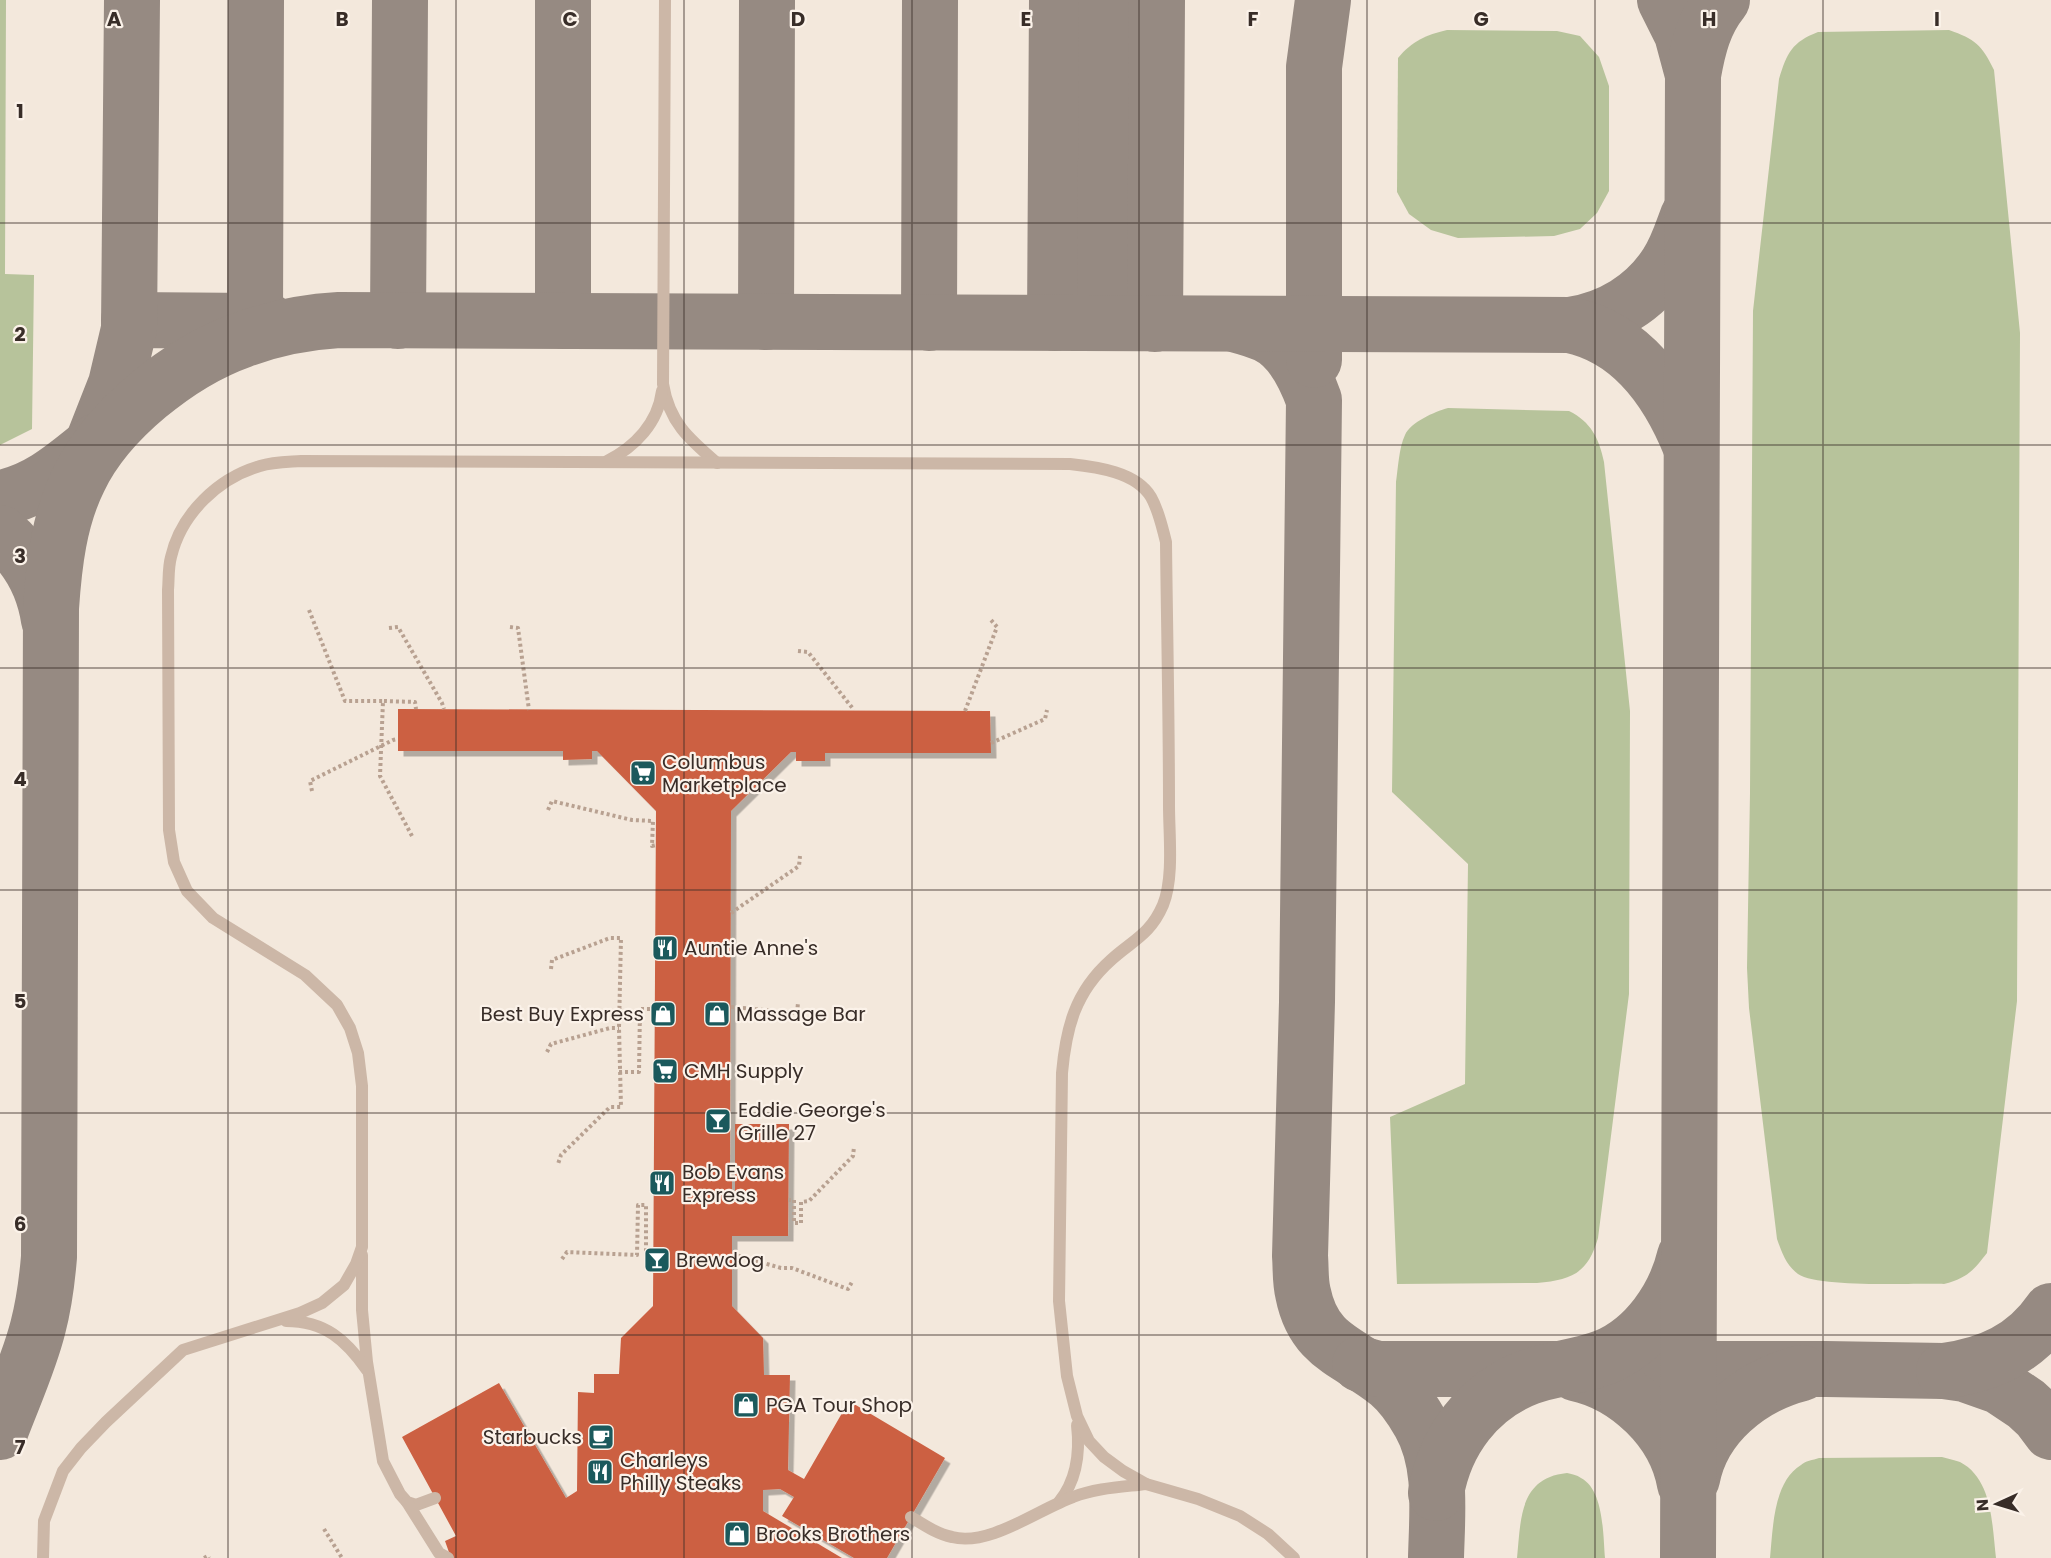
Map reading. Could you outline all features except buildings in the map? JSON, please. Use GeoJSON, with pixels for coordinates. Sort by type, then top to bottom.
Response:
{"type":"FeatureCollection","features":[{"type":"Feature","properties":{"kind":"lane"},"geometry":{"type":"LineString","coordinates":[[602,463],[631,446],[653,420],[661,403],[663,384],[665,0]]}},
{"type":"Feature","properties":{"kind":"lane"},"geometry":{"type":"LineString","coordinates":[[663,384],[666,401],[682,430],[717,463]]}},
{"type":"Feature","properties":{"kind":"lane"},"geometry":{"type":"LineString","coordinates":[[448,1558],[439,1553],[395,1486],[383,1461],[362,1310],[362,1086],[358,1053],[350,1028],[337,1005],[305,975],[213,918],[187,891],[174,862],[169,830],[168,590],[170,558],[182,528],[197,506],[218,486],[240,473],[263,465],[301,461],[1070,464],[1100,467],[1128,477],[1149,495],[1159,515],[1166,542],[1169,876],[1164,903],[1152,926],[1139,940],[1111,960],[1089,983],[1073,1013],[1065,1040],[1062,1073],[1059,1301],[1067,1376],[1077,1416],[1089,1441],[1104,1457],[1146,1484],[1198,1499],[1240,1516],[1268,1534],[1294,1558]]}},
{"type":"Feature","properties":{"kind":"lane"},"geometry":{"type":"LineString","coordinates":[[43,1558],[44,1521],[63,1471],[81,1448],[149,1380],[183,1350],[300,1313],[322,1303],[333,1295],[349,1277],[362,1247]]}},
{"type":"Feature","properties":{"kind":"lane"},"geometry":{"type":"LineString","coordinates":[[273,1322],[302,1322],[331,1332],[346,1342],[370,1375]]}},
{"type":"Feature","properties":{"kind":"lane"},"geometry":{"type":"LineString","coordinates":[[1058,1503],[1070,1485],[1078,1455],[1075,1406]]}},
{"type":"Feature","properties":{"kind":"lane"},"geometry":{"type":"LineString","coordinates":[[911,1517],[944,1535],[966,1539],[988,1535],[1058,1503],[1099,1490],[1146,1484]]}},
{"type":"Feature","properties":{"kind":"lane"},"geometry":{"type":"LineString","coordinates":[[407,1502],[416,1505],[435,1498]]}},
{"type":"Feature","properties":{"kind":"path"},"geometry":{"type":"LineString","coordinates":[[309,609],[345,701],[415,702],[416,709]]}},
{"type":"Feature","properties":{"kind":"path"},"geometry":{"type":"LineString","coordinates":[[965,711],[997,627],[991,620]]}},
{"type":"Feature","properties":{"kind":"path"},"geometry":{"type":"LineString","coordinates":[[389,628],[398,627],[444,709]]}},
{"type":"Feature","properties":{"kind":"path"},"geometry":{"type":"LineString","coordinates":[[510,627],[519,628],[529,710]]}},
{"type":"Feature","properties":{"kind":"path"},"geometry":{"type":"LineString","coordinates":[[798,651],[808,652],[854,711]]}},
{"type":"Feature","properties":{"kind":"path"},"geometry":{"type":"LineString","coordinates":[[383,701],[380,776],[412,836]]}},
{"type":"Feature","properties":{"kind":"path"},"geometry":{"type":"LineString","coordinates":[[991,743],[1045,719],[1047,710]]}},
{"type":"Feature","properties":{"kind":"path"},"geometry":{"type":"LineString","coordinates":[[312,791],[310,781],[398,739]]}},
{"type":"Feature","properties":{"kind":"path"},"geometry":{"type":"LineString","coordinates":[[548,810],[552,801],[632,820],[653,821],[652,846],[656,845]]}},
{"type":"Feature","properties":{"kind":"path"},"geometry":{"type":"LineString","coordinates":[[731,912],[800,866],[800,856]]}},
{"type":"Feature","properties":{"kind":"path"},"geometry":{"type":"LineString","coordinates":[[551,969],[552,960],[609,938],[621,938],[619,1028],[621,1107],[610,1107],[561,1155],[558,1164]]}},
{"type":"Feature","properties":{"kind":"path"},"geometry":{"type":"LineString","coordinates":[[731,1007],[797,1012],[798,1003]]}},
{"type":"Feature","properties":{"kind":"path"},"geometry":{"type":"LineString","coordinates":[[619,1072],[639,1072],[640,1009],[656,1009]]}},
{"type":"Feature","properties":{"kind":"path"},"geometry":{"type":"LineString","coordinates":[[547,1052],[551,1044],[610,1028],[619,1028]]}},
{"type":"Feature","properties":{"kind":"path"},"geometry":{"type":"LineString","coordinates":[[788,1200],[794,1200],[794,1223],[801,1222],[801,1202],[809,1202],[854,1156],[854,1147]]}},
{"type":"Feature","properties":{"kind":"path"},"geometry":{"type":"LineString","coordinates":[[561,1258],[567,1252],[637,1255],[638,1205],[646,1205],[646,1255],[653,1255]]}},
{"type":"Feature","properties":{"kind":"path"},"geometry":{"type":"LineString","coordinates":[[732,1254],[781,1268],[792,1268],[848,1289],[852,1282]]}},
{"type":"Feature","properties":{"kind":"path"},"geometry":{"type":"LineString","coordinates":[[324,1530],[342,1558]]}},
{"type":"Feature","properties":{"kind":"path"},"geometry":{"type":"LineString","coordinates":[[204,1558],[208,1556],[209,1558]]}},
{"type":"Feature","properties":{"kind":"green space"},"geometry":{"type":"Polygon","coordinates":[[[0,0],[6,0],[5,274],[34,275],[32,429],[0,445],[0,0]]]}},
{"type":"Feature","properties":{"kind":"green space"},"geometry":{"type":"Polygon","coordinates":[[[1447,30],[1557,31],[1580,36],[1599,57],[1609,86],[1609,191],[1597,213],[1580,229],[1554,236],[1458,238],[1431,230],[1409,214],[1397,192],[1398,58],[1420,40],[1447,30]]]}},
{"type":"Feature","properties":{"kind":"green space"},"geometry":{"type":"Polygon","coordinates":[[[1949,30],[1977,44],[1986,54],[1994,70],[2020,333],[2017,1001],[1987,1253],[1969,1273],[1944,1284],[1845,1283],[1809,1278],[1798,1274],[1790,1267],[1777,1239],[1749,1008],[1747,968],[1753,311],[1779,79],[1788,55],[1796,44],[1818,32],[1949,30]]]}},
{"type":"Feature","properties":{"kind":"green space"},"geometry":{"type":"Polygon","coordinates":[[[1448,408],[1569,411],[1583,420],[1593,432],[1600,445],[1604,462],[1630,711],[1629,994],[1598,1238],[1584,1267],[1569,1277],[1537,1283],[1397,1284],[1390,1117],[1465,1084],[1468,864],[1392,792],[1396,482],[1399,458],[1408,430],[1430,415],[1448,408]]]}},
{"type":"Feature","properties":{"kind":"green space"},"geometry":{"type":"Polygon","coordinates":[[[1942,1457],[1960,1462],[1971,1470],[1985,1491],[1992,1518],[1996,1558],[1770,1558],[1776,1507],[1780,1494],[1792,1473],[1803,1464],[1819,1458],[1942,1457]]]}},
{"type":"Feature","properties":{"kind":"green space"},"geometry":{"type":"Polygon","coordinates":[[[1567,1473],[1581,1478],[1594,1492],[1603,1526],[1605,1558],[1517,1558],[1522,1515],[1531,1492],[1551,1476],[1567,1473]]]}},
{"type":"Feature","properties":{"kind":"taxiway"},"geometry":{"type":"LineString","coordinates":[[94,440],[116,384],[129,329],[132,0]]}},
{"type":"Feature","properties":{"kind":"taxiway"},"geometry":{"type":"LineString","coordinates":[[255,321],[256,0]]}},
{"type":"Feature","properties":{"kind":"taxiway"},"geometry":{"type":"LineString","coordinates":[[398,321],[400,0]]}},
{"type":"Feature","properties":{"kind":"taxiway"},"geometry":{"type":"LineString","coordinates":[[563,0],[563,321]]}},
{"type":"Feature","properties":{"kind":"taxiway"},"geometry":{"type":"LineString","coordinates":[[766,322],[767,0]]}},
{"type":"Feature","properties":{"kind":"taxiway"},"geometry":{"type":"LineString","coordinates":[[929,323],[930,0]]}},
{"type":"Feature","properties":{"kind":"taxiway"},"geometry":{"type":"LineString","coordinates":[[1055,323],[1057,0]]}},
{"type":"Feature","properties":{"kind":"taxiway"},"geometry":{"type":"LineString","coordinates":[[1105,323],[1107,0]]}},
{"type":"Feature","properties":{"kind":"taxiway"},"geometry":{"type":"LineString","coordinates":[[1155,324],[1157,0]]}},
{"type":"Feature","properties":{"kind":"taxiway"},"geometry":{"type":"LineString","coordinates":[[1314,360],[1314,67],[1323,0]]}},
{"type":"Feature","properties":{"kind":"taxiway"},"geometry":{"type":"LineString","coordinates":[[1665,0],[1682,34],[1693,75]]}},
{"type":"Feature","properties":{"kind":"taxiway"},"geometry":{"type":"LineString","coordinates":[[1688,1558],[1693,75],[1703,35],[1722,0]]}},
{"type":"Feature","properties":{"kind":"taxiway"},"geometry":{"type":"LineString","coordinates":[[1570,325],[1599,318],[1612,312],[1637,297],[1648,287],[1671,258],[1688,216]]}},
{"type":"Feature","properties":{"kind":"taxiway"},"geometry":{"type":"LineString","coordinates":[[129,320],[268,321]]}},
{"type":"Feature","properties":{"kind":"taxiway"},"geometry":{"type":"LineString","coordinates":[[0,1432],[34,1340],[44,1301],[49,1257],[51,608],[59,542],[72,494],[91,457],[127,415],[171,378],[194,363],[218,350],[266,332],[302,324],[339,320],[1570,325],[1612,342],[1646,370],[1672,407],[1691,447]]}},
{"type":"Feature","properties":{"kind":"taxiway"},"geometry":{"type":"LineString","coordinates":[[1234,324],[1263,333],[1284,347],[1302,372],[1314,400],[1307,1002],[1300,1256],[1302,1288],[1308,1312],[1325,1338],[1389,1383],[1420,1423],[1427,1438],[1435,1472],[1437,1489],[1436,1558]]}},
{"type":"Feature","properties":{"kind":"taxiway"},"geometry":{"type":"LineString","coordinates":[[0,498],[14,495],[40,483],[97,441]]}},
{"type":"Feature","properties":{"kind":"taxiway"},"geometry":{"type":"LineString","coordinates":[[0,533],[18,551],[33,572],[43,595],[49,620]]}},
{"type":"Feature","properties":{"kind":"taxiway"},"geometry":{"type":"LineString","coordinates":[[1436,1493],[1440,1474],[1456,1438],[1480,1408],[1511,1385],[1529,1377],[1596,1360],[1620,1350],[1646,1329],[1657,1316],[1674,1287],[1685,1256]]}},
{"type":"Feature","properties":{"kind":"taxiway"},"geometry":{"type":"LineString","coordinates":[[1944,1371],[1976,1364],[2004,1353],[2030,1336],[2051,1311]]}},
{"type":"Feature","properties":{"kind":"taxiway"},"geometry":{"type":"LineString","coordinates":[[1360,1364],[1378,1369],[1944,1371],[1965,1374],[1999,1386],[2026,1404],[2051,1432]]}},
{"type":"Feature","properties":{"kind":"taxiway"},"geometry":{"type":"LineString","coordinates":[[1575,1373],[1613,1387],[1646,1412],[1671,1445],[1680,1464],[1685,1484]]}},
{"type":"Feature","properties":{"kind":"taxiway"},"geometry":{"type":"LineString","coordinates":[[1692,1479],[1697,1459],[1706,1441],[1731,1411],[1764,1387],[1802,1373]]}},
{"type":"Feature","properties":{"kind":"place","name":"Columbus Marketplace"},"geometry":{"type":"Point","coordinates":[643,773]}},
{"type":"Feature","properties":{"kind":"place","name":"Auntie Anne's"},"geometry":{"type":"Point","coordinates":[665,948]}},
{"type":"Feature","properties":{"kind":"place","name":"Best Buy Express"},"geometry":{"type":"Point","coordinates":[663,1014]}},
{"type":"Feature","properties":{"kind":"place","name":"Massage Bar"},"geometry":{"type":"Point","coordinates":[717,1014]}},
{"type":"Feature","properties":{"kind":"place","name":"CMH Supply"},"geometry":{"type":"Point","coordinates":[665,1071]}},
{"type":"Feature","properties":{"kind":"place","name":"Eddie George's Grille 27"},"geometry":{"type":"Point","coordinates":[718,1121]}},
{"type":"Feature","properties":{"kind":"place","name":"Bob Evans Express"},"geometry":{"type":"Point","coordinates":[662,1183]}},
{"type":"Feature","properties":{"kind":"place","name":"Brewdog"},"geometry":{"type":"Point","coordinates":[657,1260]}},
{"type":"Feature","properties":{"kind":"place","name":"PGA Tour Shop"},"geometry":{"type":"Point","coordinates":[746,1405]}},
{"type":"Feature","properties":{"kind":"place","name":"Starbucks"},"geometry":{"type":"Point","coordinates":[601,1437]}},
{"type":"Feature","properties":{"kind":"place","name":"Charleys Philly Steaks"},"geometry":{"type":"Point","coordinates":[600,1472]}},
{"type":"Feature","properties":{"kind":"place","name":"Brooks Brothers"},"geometry":{"type":"Point","coordinates":[737,1534]}}]}
